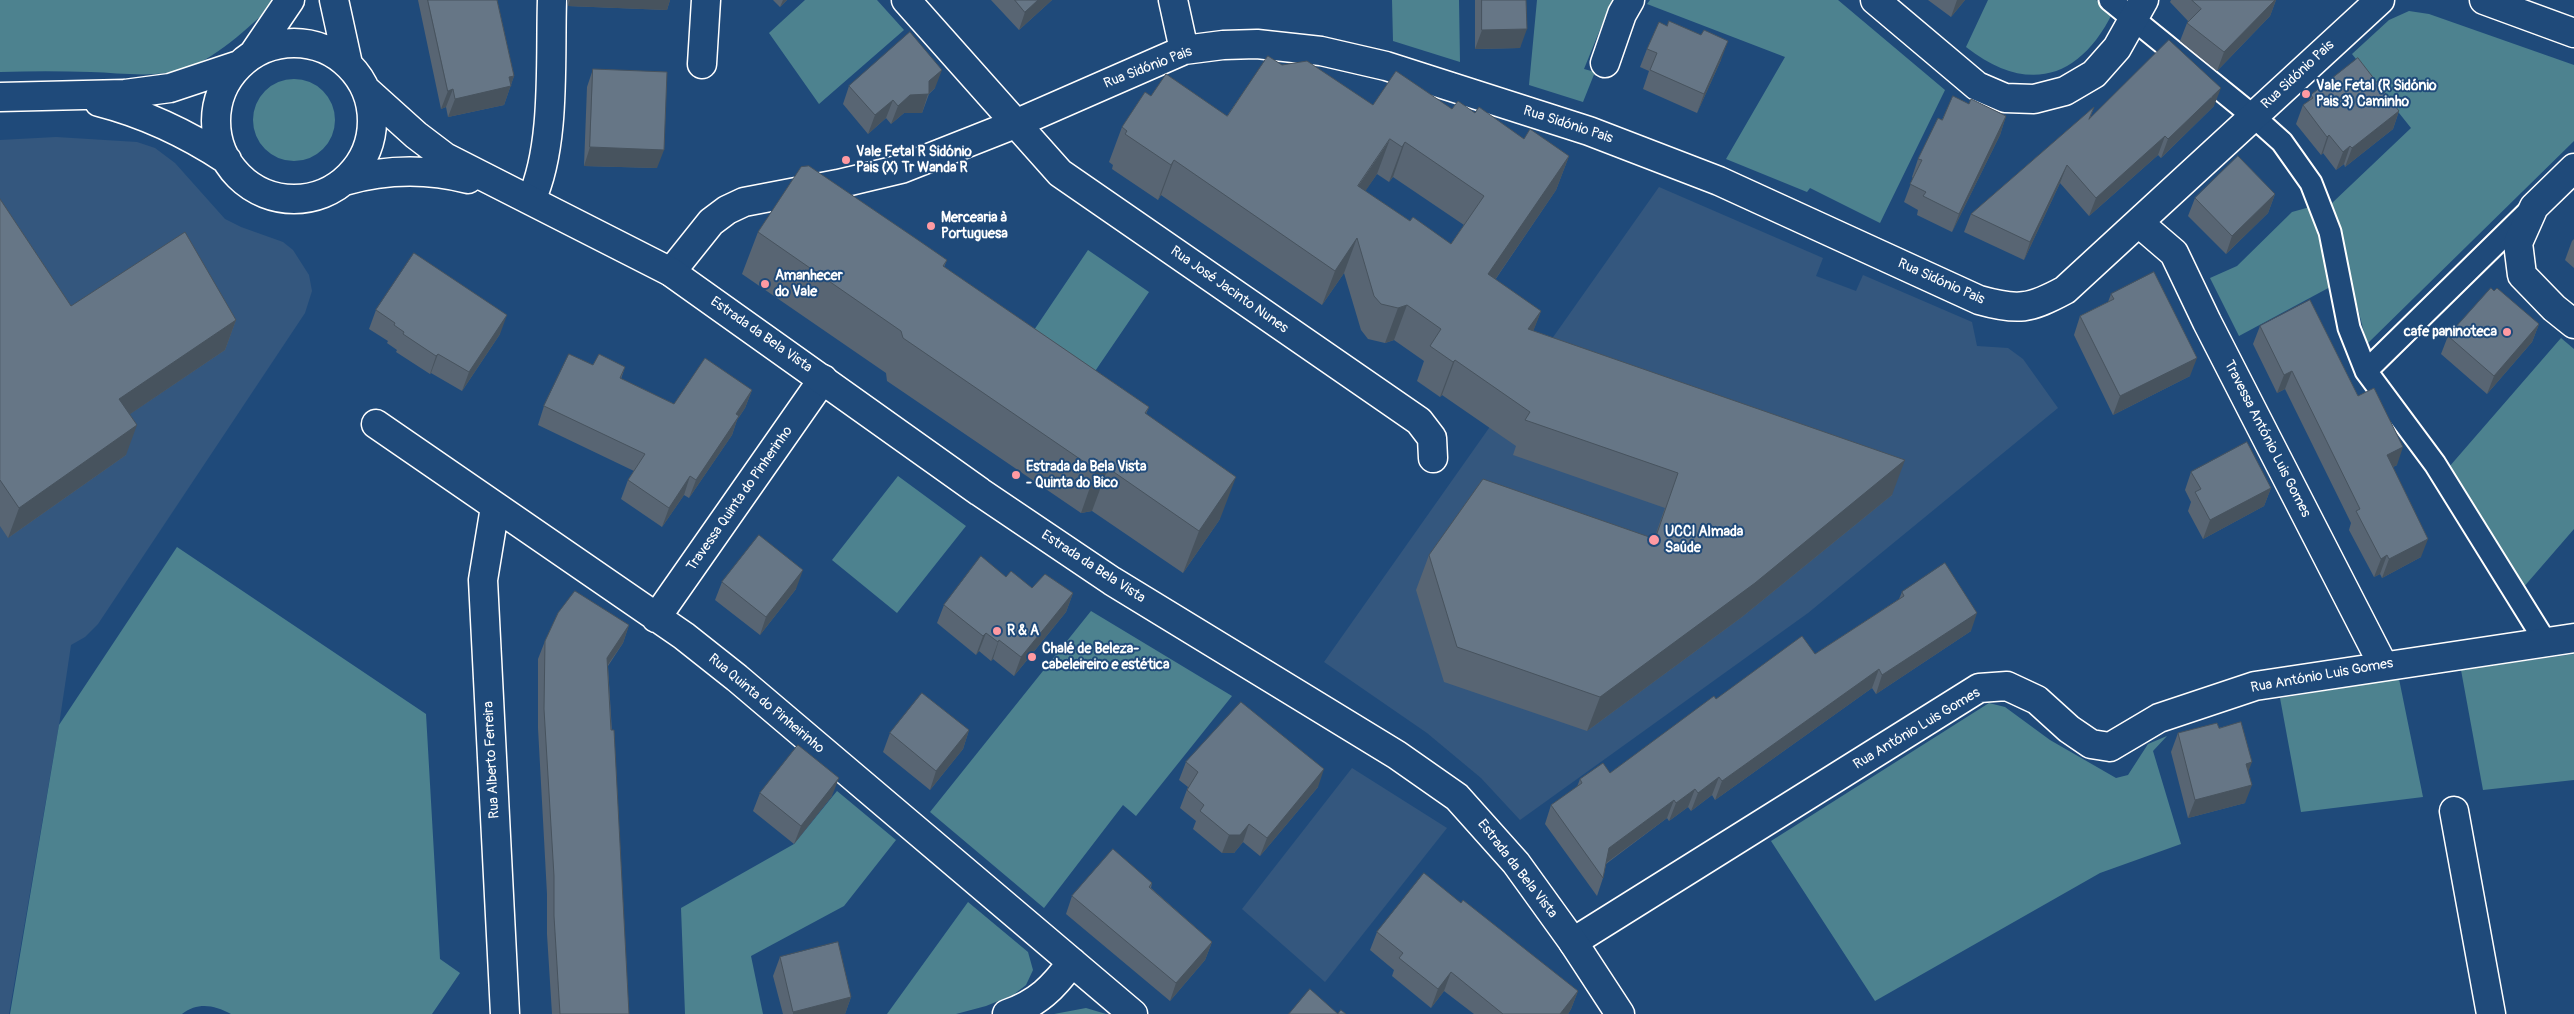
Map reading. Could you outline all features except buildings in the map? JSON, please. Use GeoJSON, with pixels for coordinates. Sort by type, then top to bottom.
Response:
{"type":"FeatureCollection","features":[{"type":"Feature","properties":{"kind":"street"},"geometry":{"type":"LineString","coordinates":[[290,0],[247,59],[224,86],[217,111],[217,136],[227,160],[244,181],[267,194],[294,199],[321,195],[344,181],[374,173],[431,171],[503,187]]}},
{"type":"Feature","properties":{"kind":"street"},"geometry":{"type":"LineString","coordinates":[[334,0],[348,64]]}},
{"type":"Feature","properties":{"kind":"street"},"geometry":{"type":"LineString","coordinates":[[531,200],[541,179],[547,145],[552,0]]}},
{"type":"Feature","properties":{"kind":"street"},"geometry":{"type":"LineString","coordinates":[[702,64],[706,0]]}},
{"type":"Feature","properties":{"kind":"street","name":"Rua José Jacinto Nunes"},"geometry":{"type":"LineString","coordinates":[[906,0],[1015,124],[1060,172],[1419,421],[1432,438],[1433,458]]}},
{"type":"Feature","properties":{"kind":"street"},"geometry":{"type":"LineString","coordinates":[[1174,0],[1184,50]]}},
{"type":"Feature","properties":{"kind":"street"},"geometry":{"type":"LineString","coordinates":[[1605,62],[1622,14],[1630,0]]}},
{"type":"Feature","properties":{"kind":"street"},"geometry":{"type":"LineString","coordinates":[[1875,0],[1977,86],[2005,98],[2034,99],[2065,91],[2094,74],[2117,48],[2139,9]]}},
{"type":"Feature","properties":{"kind":"street"},"geometry":{"type":"LineString","coordinates":[[2110,0],[2139,9],[2282,142],[2311,182],[2330,232],[2349,328],[2366,371],[2435,464],[2545,641]]}},
{"type":"Feature","properties":{"kind":"street","name":"Rua Sidónio Pais"},"geometry":{"type":"LineString","coordinates":[[671,272],[711,222],[727,210],[744,202],[846,182],[901,168],[1015,124],[1184,50],[1223,45],[1257,44],[1321,52],[1395,69],[1653,154],[1719,181],[1979,300],[2006,308],[2038,305],[2065,290],[2380,0]]}},
{"type":"Feature","properties":{"kind":"street"},"geometry":{"type":"LineString","coordinates":[[2484,0],[2574,33]]}},
{"type":"Feature","properties":{"kind":"street"},"geometry":{"type":"LineString","coordinates":[[0,97],[78,97],[125,94],[170,88],[247,59],[278,44],[303,43],[327,50],[348,64],[359,75],[366,90],[372,114],[370,139],[361,162],[344,181]]}},
{"type":"Feature","properties":{"kind":"street"},"geometry":{"type":"LineString","coordinates":[[366,90],[416,135],[446,157],[503,187]]}},
{"type":"Feature","properties":{"kind":"street"},"geometry":{"type":"LineString","coordinates":[[78,97],[129,110],[166,124],[193,138],[227,160]]}},
{"type":"Feature","properties":{"kind":"street"},"geometry":{"type":"LineString","coordinates":[[2366,371],[2574,168]]}},
{"type":"Feature","properties":{"kind":"street","name":"Estrada da Bela Vista"},"geometry":{"type":"LineString","coordinates":[[503,187],[671,272],[980,492],[1112,581],[1397,755],[1457,797],[1516,863],[1573,942],[1620,1014]]}},
{"type":"Feature","properties":{"kind":"street"},"geometry":{"type":"LineString","coordinates":[[2534,207],[2518,243],[2522,275],[2554,308],[2574,324]]}},
{"type":"Feature","properties":{"kind":"street","name":"Travessa António Luis Gomes"},"geometry":{"type":"LineString","coordinates":[[2139,223],[2174,253],[2207,322],[2383,666]]}},
{"type":"Feature","properties":{"kind":"street","name":"Travessa Quinta do Pinherinho"},"geometry":{"type":"LineString","coordinates":[[656,618],[823,379]]}},
{"type":"Feature","properties":{"kind":"street","name":"Rua Quinta do Pinheirinho"},"geometry":{"type":"LineString","coordinates":[[376,424],[684,636],[737,678],[1134,1014]]}},
{"type":"Feature","properties":{"kind":"street","name":"Rua Alberto Ferreira"},"geometry":{"type":"LineString","coordinates":[[495,507],[483,580],[505,1014]]}},
{"type":"Feature","properties":{"kind":"street","name":"Rua António Luis Gomes"},"geometry":{"type":"LineString","coordinates":[[1573,942],[1979,688],[2007,686],[2037,700],[2069,729],[2091,744],[2110,747],[2159,718],[2255,686],[2574,638]]}},
{"type":"Feature","properties":{"kind":"street"},"geometry":{"type":"LineString","coordinates":[[2454,811],[2491,1014]]}},
{"type":"Feature","properties":{"kind":"street"},"geometry":{"type":"LineString","coordinates":[[1007,1014],[1034,1002],[1054,986],[1072,962]]}},
{"type":"Feature","properties":{"kind":"shaded area"},"geometry":{"type":"Polygon","coordinates":[[[56,137],[137,142],[155,148],[175,163],[225,219],[241,227],[283,242],[293,250],[309,275],[312,291],[305,313],[98,624],[85,637],[71,645],[9,1014],[0,1014],[0,140],[56,137]]]}},
{"type":"Feature","properties":{"kind":"shaded area","name":"UCCI Almada Saúde"},"geometry":{"type":"Polygon","coordinates":[[[1659,187],[1823,258],[1816,276],[1856,291],[1863,275],[1972,322],[1977,346],[2008,348],[2023,359],[2058,408],[1808,613],[1520,820],[1481,778],[1427,733],[1324,662],[1659,187]]]}},
{"type":"Feature","properties":{"kind":"shaded area"},"geometry":{"type":"Polygon","coordinates":[[[1352,768],[1447,828],[1325,982],[1242,909],[1352,768]]]}},
{"type":"Feature","properties":{"kind":"green space"},"geometry":{"type":"Polygon","coordinates":[[[0,0],[277,0],[236,38],[201,62],[178,71],[141,74],[68,71],[0,72],[0,0]]]}},
{"type":"Feature","properties":{"kind":"green space"},"geometry":{"type":"Polygon","coordinates":[[[805,0],[877,0],[904,30],[819,104],[769,33],[805,0]]]}},
{"type":"Feature","properties":{"kind":"green space"},"geometry":{"type":"Polygon","coordinates":[[[1392,0],[1459,0],[1460,62],[1393,41],[1392,0]]]}},
{"type":"Feature","properties":{"kind":"green space"},"geometry":{"type":"Polygon","coordinates":[[[1537,0],[1612,0],[1584,69],[1595,72],[1583,102],[1529,85],[1537,0]]]}},
{"type":"Feature","properties":{"kind":"green space"},"geometry":{"type":"Polygon","coordinates":[[[1650,0],[1838,0],[1945,90],[1880,223],[1810,188],[1807,192],[1726,159],[1785,57],[1647,4],[1650,0]]]}},
{"type":"Feature","properties":{"kind":"green space"},"geometry":{"type":"Polygon","coordinates":[[[1988,0],[2096,0],[2113,12],[2099,35],[2084,53],[2067,66],[2049,73],[2030,75],[2010,71],[1988,62],[1966,47],[1988,0]]]}},
{"type":"Feature","properties":{"kind":"green space"},"geometry":{"type":"Polygon","coordinates":[[[2409,11],[2429,14],[2574,65],[2574,141],[2367,344],[2331,204],[2411,128],[2352,54],[2389,20],[2409,11]]]}},
{"type":"Feature","properties":{"kind":"green space"},"geometry":{"type":"Polygon","coordinates":[[[294,79],[310,82],[323,91],[332,104],[335,120],[332,136],[323,149],[310,158],[294,161],[278,158],[265,149],[256,136],[253,120],[256,104],[265,91],[278,82],[294,79]]]}},
{"type":"Feature","properties":{"kind":"green space"},"geometry":{"type":"Polygon","coordinates":[[[2310,207],[2332,286],[2239,336],[2210,278],[2237,266],[2292,212],[2310,207]]]}},
{"type":"Feature","properties":{"kind":"green space"},"geometry":{"type":"Polygon","coordinates":[[[1088,250],[1149,292],[1089,380],[1028,339],[1088,250]]]}},
{"type":"Feature","properties":{"kind":"green space"},"geometry":{"type":"Polygon","coordinates":[[[2561,338],[2574,349],[2574,529],[2522,589],[2449,467],[2561,338]]]}},
{"type":"Feature","properties":{"kind":"green space"},"geometry":{"type":"Polygon","coordinates":[[[898,476],[966,526],[897,613],[832,560],[898,476]]]}},
{"type":"Feature","properties":{"kind":"green space"},"geometry":{"type":"Polygon","coordinates":[[[177,547],[426,714],[440,959],[460,973],[432,1014],[231,1014],[212,1007],[200,1006],[182,1014],[10,1014],[59,725],[177,547]]]}},
{"type":"Feature","properties":{"kind":"green space"},"geometry":{"type":"Polygon","coordinates":[[[1091,611],[1232,696],[1136,816],[1123,805],[1044,908],[930,812],[1091,611]]]}},
{"type":"Feature","properties":{"kind":"green space"},"geometry":{"type":"Polygon","coordinates":[[[2574,654],[2574,780],[2483,790],[2461,670],[2574,654]]]}},
{"type":"Feature","properties":{"kind":"green space"},"geometry":{"type":"Polygon","coordinates":[[[2399,679],[2423,797],[2301,812],[2280,698],[2399,679]]]}},
{"type":"Feature","properties":{"kind":"green space"},"geometry":{"type":"Polygon","coordinates":[[[1989,703],[2005,707],[2050,740],[2116,778],[2128,775],[2148,744],[2167,736],[2153,751],[2181,844],[2100,873],[1875,1001],[1771,841],[1989,703]]]}},
{"type":"Feature","properties":{"kind":"green space"},"geometry":{"type":"Polygon","coordinates":[[[837,791],[896,840],[844,906],[751,956],[763,1014],[685,1014],[681,908],[794,844],[837,791]]]}},
{"type":"Feature","properties":{"kind":"green space"},"geometry":{"type":"Polygon","coordinates":[[[968,902],[1028,952],[1033,970],[1026,985],[1013,995],[986,1006],[956,1014],[887,1014],[968,902]]]}},
{"type":"Feature","properties":{"kind":"green space"},"geometry":{"type":"Polygon","coordinates":[[[1086,1008],[1106,1014],[1054,1014],[1086,1008]]]}},
{"type":"Feature","properties":{"kind":"place","name":"Vale Fetal (R Sidónio Pais 3) Caminho"},"geometry":{"type":"Point","coordinates":[2306,94]}},
{"type":"Feature","properties":{"kind":"place","name":"Vale Fetal R Sidónio Pais (X) Tr Wanda R"},"geometry":{"type":"Point","coordinates":[846,160]}},
{"type":"Feature","properties":{"kind":"place","name":"Mercearia à Portuguesa"},"geometry":{"type":"Point","coordinates":[931,226]}},
{"type":"Feature","properties":{"kind":"place","name":"Amanhecer do Vale"},"geometry":{"type":"Point","coordinates":[765,284]}},
{"type":"Feature","properties":{"kind":"place","name":"cafe paninoteca"},"geometry":{"type":"Point","coordinates":[2507,332]}},
{"type":"Feature","properties":{"kind":"place","name":"Estrada da Bela Vista - Quinta do Bico"},"geometry":{"type":"Point","coordinates":[1016,475]}},
{"type":"Feature","properties":{"kind":"place","name":"UCCI Almada Saúde"},"geometry":{"type":"Point","coordinates":[1654,540]}},
{"type":"Feature","properties":{"kind":"place","name":"R & A"},"geometry":{"type":"Point","coordinates":[997,631]}},
{"type":"Feature","properties":{"kind":"place","name":"Chalé de Beleza- cabeleireiro e estética"},"geometry":{"type":"Point","coordinates":[1032,657]}}]}
